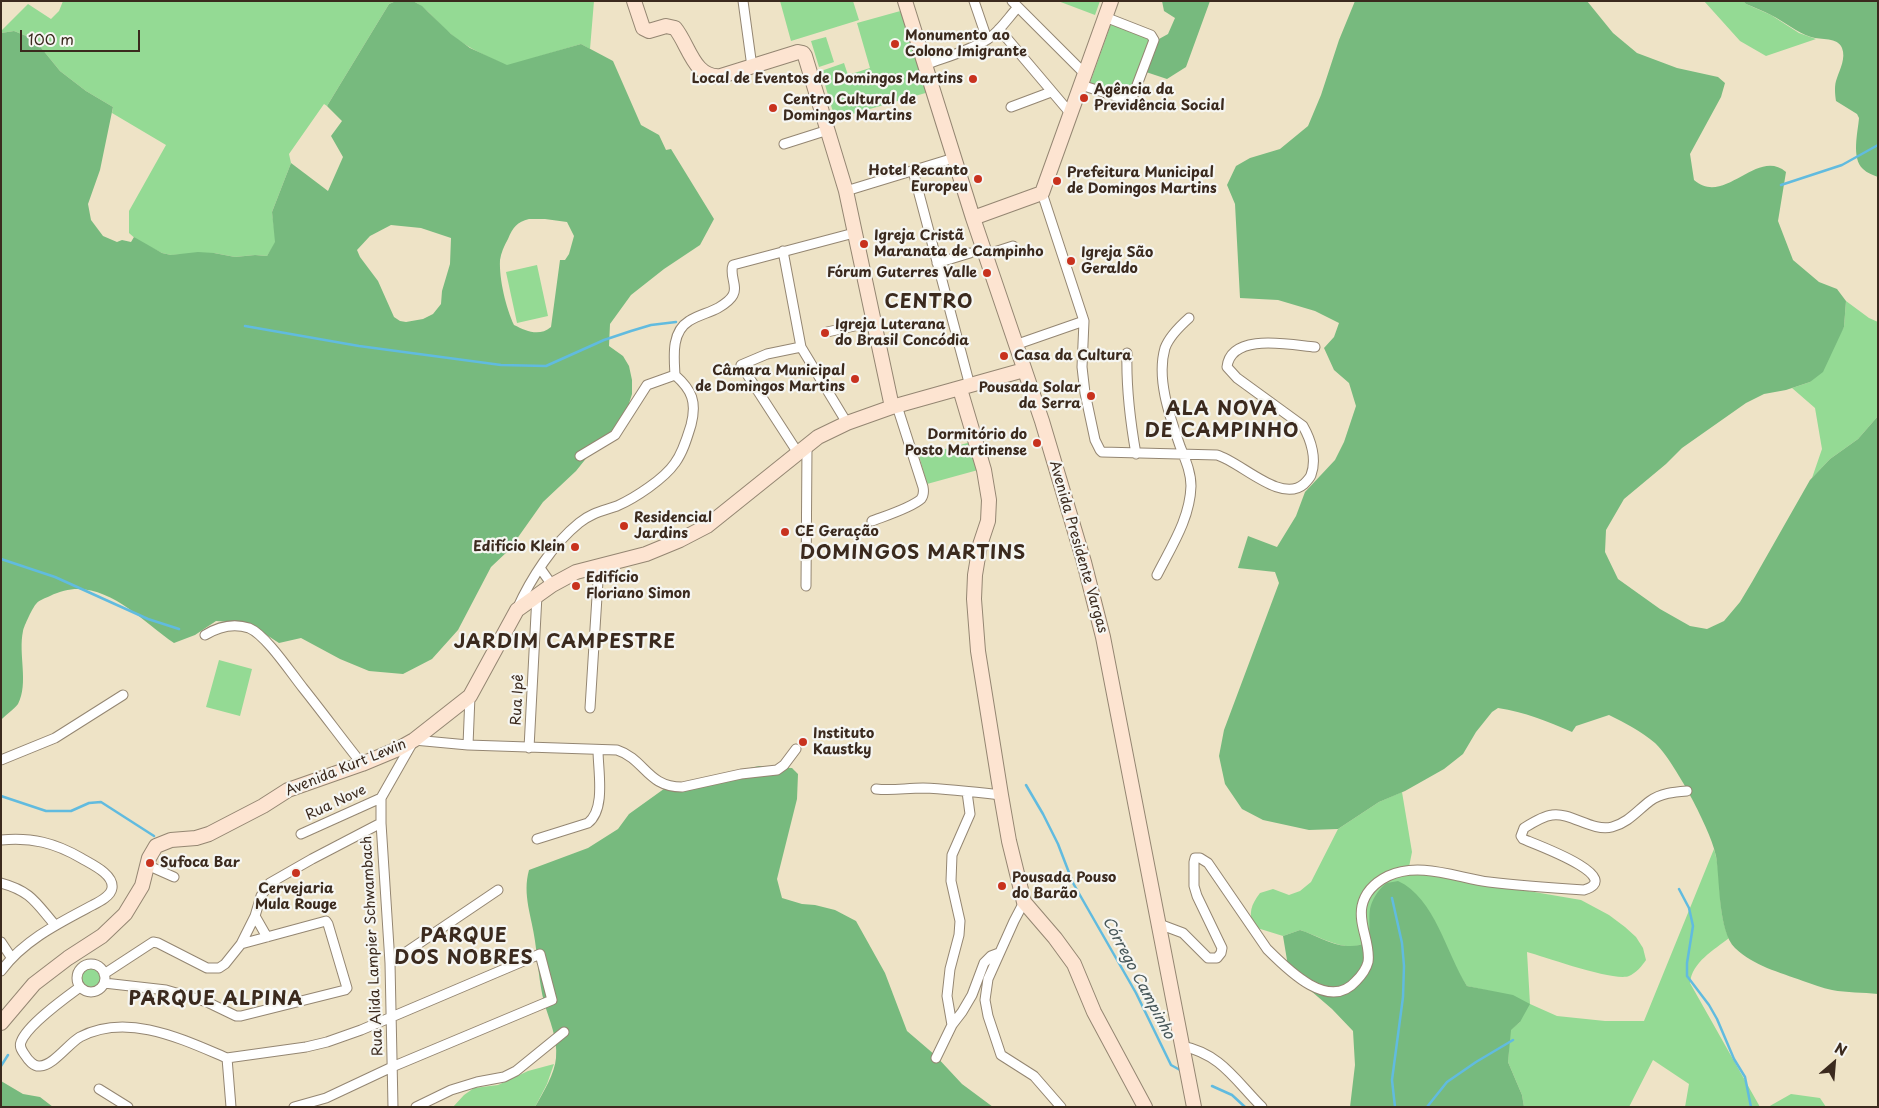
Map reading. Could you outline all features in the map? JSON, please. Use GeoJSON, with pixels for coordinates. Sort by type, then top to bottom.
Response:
{"type":"FeatureCollection","features":[{"type":"Feature","properties":{"kind":"main road"},"geometry":{"type":"LineString","coordinates":[[634,1],[641,24],[646,30],[666,26],[675,28],[700,70],[712,77],[752,67],[798,52],[803,52],[806,56],[846,192],[873,322],[894,407]]}},
{"type":"Feature","properties":{"kind":"main road","name":"Avenida Presidente Vargas"},"geometry":{"type":"LineString","coordinates":[[905,1],[985,255],[1042,421],[1084,562],[1103,637],[1194,1107]]}},
{"type":"Feature","properties":{"kind":"main road"},"geometry":{"type":"LineString","coordinates":[[973,218],[1042,193],[1111,1]]}},
{"type":"Feature","properties":{"kind":"main road","name":"Avenida Kurt Lewin"},"geometry":{"type":"LineString","coordinates":[[1,1023],[34,984],[102,936],[125,914],[142,886],[152,851],[160,844],[170,840],[196,838],[209,834],[256,810],[288,790],[362,764],[414,740],[470,696],[516,610],[536,594],[576,572],[646,554],[707,526],[824,434],[846,423],[894,407],[1024,370]]}},
{"type":"Feature","properties":{"kind":"main road"},"geometry":{"type":"LineString","coordinates":[[965,388],[989,500],[988,521],[980,545],[975,575],[974,599],[978,651],[1009,841],[1024,902],[1055,938],[1074,964],[1094,1012],[1145,1107]]}},
{"type":"Feature","properties":{"kind":"street"},"geometry":{"type":"LineString","coordinates":[[742,1],[752,67]]}},
{"type":"Feature","properties":{"kind":"street"},"geometry":{"type":"LineString","coordinates":[[974,1],[987,39]]}},
{"type":"Feature","properties":{"kind":"street"},"geometry":{"type":"LineString","coordinates":[[925,65],[959,53],[987,39],[999,29],[1014,3],[1083,80],[1131,101],[1154,40],[1151,35],[1105,17]]}},
{"type":"Feature","properties":{"kind":"street"},"geometry":{"type":"LineString","coordinates":[[999,29],[1071,114]]}},
{"type":"Feature","properties":{"kind":"street"},"geometry":{"type":"LineString","coordinates":[[1011,107],[1052,92]]}},
{"type":"Feature","properties":{"kind":"street"},"geometry":{"type":"LineString","coordinates":[[784,144],[828,130]]}},
{"type":"Feature","properties":{"kind":"street"},"geometry":{"type":"LineString","coordinates":[[846,192],[954,158]]}},
{"type":"Feature","properties":{"kind":"street"},"geometry":{"type":"LineString","coordinates":[[913,171],[937,263],[965,388]]}},
{"type":"Feature","properties":{"kind":"street"},"geometry":{"type":"LineString","coordinates":[[1042,193],[1084,320],[1082,367],[1085,394],[1095,440],[1100,450],[1106,453],[1217,455],[1225,457],[1257,478],[1287,490],[1296,489],[1311,476],[1313,464],[1312,448],[1303,426],[1237,378],[1227,367],[1228,361],[1234,352],[1256,343],[1315,347]]}},
{"type":"Feature","properties":{"kind":"street"},"geometry":{"type":"LineString","coordinates":[[674,375],[674,349],[678,333],[688,321],[716,309],[730,299],[734,292],[733,265],[854,233]]}},
{"type":"Feature","properties":{"kind":"street"},"geometry":{"type":"LineString","coordinates":[[985,255],[1013,246]]}},
{"type":"Feature","properties":{"kind":"street"},"geometry":{"type":"LineString","coordinates":[[783,251],[801,347],[846,423]]}},
{"type":"Feature","properties":{"kind":"street"},"geometry":{"type":"LineString","coordinates":[[937,263],[970,253]]}},
{"type":"Feature","properties":{"kind":"street"},"geometry":{"type":"LineString","coordinates":[[1157,575],[1183,526],[1191,486],[1190,473],[1166,400],[1163,361],[1165,348],[1169,341],[1189,318]]}},
{"type":"Feature","properties":{"kind":"street"},"geometry":{"type":"LineString","coordinates":[[1015,345],[1084,320]]}},
{"type":"Feature","properties":{"kind":"street"},"geometry":{"type":"LineString","coordinates":[[827,332],[873,322]]}},
{"type":"Feature","properties":{"kind":"street"},"geometry":{"type":"LineString","coordinates":[[801,347],[767,354],[741,365],[803,450],[806,586]]}},
{"type":"Feature","properties":{"kind":"street"},"geometry":{"type":"LineString","coordinates":[[1126,353],[1128,403],[1136,454]]}},
{"type":"Feature","properties":{"kind":"street"},"geometry":{"type":"LineString","coordinates":[[580,456],[615,435],[647,385],[674,375]]}},
{"type":"Feature","properties":{"kind":"street"},"geometry":{"type":"LineString","coordinates":[[516,610],[540,568],[568,532],[591,514],[631,499],[675,463],[684,446],[693,417],[692,393],[674,375]]}},
{"type":"Feature","properties":{"kind":"street"},"geometry":{"type":"LineString","coordinates":[[872,521],[913,504],[922,498],[923,494],[923,487],[894,407]]}},
{"type":"Feature","properties":{"kind":"street"},"geometry":{"type":"LineString","coordinates":[[590,708],[600,566]]}},
{"type":"Feature","properties":{"kind":"street"},"geometry":{"type":"LineString","coordinates":[[540,568],[552,585]]}},
{"type":"Feature","properties":{"kind":"street","name":"Rua Ipê"},"geometry":{"type":"LineString","coordinates":[[529,748],[536,594]]}},
{"type":"Feature","properties":{"kind":"street"},"geometry":{"type":"LineString","coordinates":[[205,635],[222,626],[248,628],[260,635],[362,764]]}},
{"type":"Feature","properties":{"kind":"street"},"geometry":{"type":"LineString","coordinates":[[1,760],[55,738],[123,695]]}},
{"type":"Feature","properties":{"kind":"street"},"geometry":{"type":"LineString","coordinates":[[468,745],[470,696]]}},
{"type":"Feature","properties":{"kind":"street"},"geometry":{"type":"LineString","coordinates":[[381,798],[414,740],[468,745],[617,750],[635,759],[649,776],[672,787],[682,787],[741,774],[777,770],[784,765],[796,748]]}},
{"type":"Feature","properties":{"kind":"street"},"geometry":{"type":"LineString","coordinates":[[537,839],[588,823],[593,819],[599,804],[598,750]]}},
{"type":"Feature","properties":{"kind":"street"},"geometry":{"type":"LineString","coordinates":[[876,789],[888,791],[902,788],[923,788],[1001,795]]}},
{"type":"Feature","properties":{"kind":"street"},"geometry":{"type":"LineString","coordinates":[[952,1025],[947,996],[950,969],[959,936],[960,920],[952,881],[952,855],[970,814],[967,792]]}},
{"type":"Feature","properties":{"kind":"street"},"geometry":{"type":"LineString","coordinates":[[1159,924],[1183,933],[1208,958],[1220,956],[1222,948],[1194,886],[1194,862],[1195,858],[1200,858],[1208,863],[1267,949],[1309,985],[1320,990],[1334,992],[1352,986],[1364,972],[1368,963],[1368,952],[1362,905],[1373,885],[1390,875],[1416,870],[1436,871],[1487,882],[1584,890],[1595,882],[1593,875],[1571,860],[1523,839],[1521,836],[1524,828],[1546,817],[1556,815],[1598,827],[1610,827],[1639,812],[1658,797],[1674,792],[1687,792]]}},
{"type":"Feature","properties":{"kind":"street","name":"Rua Alida Lampier Schwambach"},"geometry":{"type":"LineString","coordinates":[[381,798],[390,963],[393,1107]]}},
{"type":"Feature","properties":{"kind":"street","name":"Rua Nove"},"geometry":{"type":"LineString","coordinates":[[301,834],[381,798]]}},
{"type":"Feature","properties":{"kind":"street"},"geometry":{"type":"LineString","coordinates":[[104,979],[99,966],[90,964],[82,967],[77,974],[80,987],[87,992],[95,992],[104,979],[153,942],[158,942],[198,964],[214,969],[225,964],[241,944],[255,916],[261,896],[270,883],[381,823]]}},
{"type":"Feature","properties":{"kind":"street"},"geometry":{"type":"LineString","coordinates":[[1,840],[29,839],[48,843],[74,854],[108,877],[113,888],[112,892],[107,896],[40,934],[11,957],[1,971]]}},
{"type":"Feature","properties":{"kind":"street"},"geometry":{"type":"LineString","coordinates":[[147,865],[174,877]]}},
{"type":"Feature","properties":{"kind":"street"},"geometry":{"type":"LineString","coordinates":[[1,883],[22,890],[55,925]]}},
{"type":"Feature","properties":{"kind":"street"},"geometry":{"type":"LineString","coordinates":[[390,963],[498,890]]}},
{"type":"Feature","properties":{"kind":"street"},"geometry":{"type":"LineString","coordinates":[[1024,902],[988,979],[985,1000],[1000,1053],[1034,1076],[1061,1107]]}},
{"type":"Feature","properties":{"kind":"street"},"geometry":{"type":"LineString","coordinates":[[255,916],[267,937]]}},
{"type":"Feature","properties":{"kind":"street"},"geometry":{"type":"LineString","coordinates":[[104,979],[186,995],[236,1016],[345,990],[346,984],[326,921],[241,944]]}},
{"type":"Feature","properties":{"kind":"street"},"geometry":{"type":"LineString","coordinates":[[1,942],[11,957]]}},
{"type":"Feature","properties":{"kind":"street"},"geometry":{"type":"LineString","coordinates":[[81,950],[90,964]]}},
{"type":"Feature","properties":{"kind":"street"},"geometry":{"type":"LineString","coordinates":[[936,1058],[952,1025],[972,995],[984,963],[991,956],[999,953]]}},
{"type":"Feature","properties":{"kind":"street"},"geometry":{"type":"LineString","coordinates":[[80,987],[43,1017],[20,1043],[21,1049],[34,1065],[40,1066],[50,1062],[70,1044],[89,1034],[97,1031],[129,1027],[169,1034],[227,1058],[306,1047],[361,1030],[540,954],[552,1000],[392,1067],[326,1098],[294,1107]]}},
{"type":"Feature","properties":{"kind":"street"},"geometry":{"type":"LineString","coordinates":[[416,1107],[465,1085],[504,1077],[516,1071],[564,1032]]}},
{"type":"Feature","properties":{"kind":"street"},"geometry":{"type":"LineString","coordinates":[[1182,1046],[1195,1048],[1217,1060],[1262,1107]]}},
{"type":"Feature","properties":{"kind":"street"},"geometry":{"type":"LineString","coordinates":[[227,1058],[232,1107]]}},
{"type":"Feature","properties":{"kind":"street"},"geometry":{"type":"LineString","coordinates":[[100,1089],[128,1107]]}},
{"type":"Feature","properties":{"kind":"green space"},"geometry":{"type":"Polygon","coordinates":[[[63,1],[396,1],[389,4],[327,106],[324,104],[289,154],[291,163],[272,212],[276,242],[267,256],[235,257],[214,253],[171,255],[162,253],[138,241],[129,233],[129,211],[166,145],[112,113],[113,107],[86,91],[60,71],[34,39],[14,31],[1,33],[28,4],[51,19],[59,11],[63,1]]]}},
{"type":"Feature","properties":{"kind":"green space"},"geometry":{"type":"Polygon","coordinates":[[[396,1],[413,1],[422,6],[451,34],[470,48],[507,65],[581,44],[613,61],[641,125],[659,135],[666,150],[671,149],[714,219],[700,245],[664,269],[631,295],[610,324],[609,346],[623,356],[629,366],[632,380],[632,394],[623,422],[543,502],[509,550],[491,567],[458,630],[432,659],[403,674],[369,671],[340,659],[301,638],[279,643],[248,623],[216,621],[195,635],[174,643],[132,611],[101,593],[85,589],[68,590],[39,601],[31,613],[24,629],[22,640],[23,687],[21,696],[18,704],[1,720],[1,33],[14,31],[34,39],[60,71],[86,91],[113,107],[100,170],[88,204],[91,220],[103,236],[117,242],[122,240],[131,242],[134,237],[162,253],[171,255],[198,252],[235,257],[267,256],[275,242],[272,212],[291,163],[328,191],[343,157],[331,136],[342,121],[327,106],[389,4],[396,1]],[[529,219],[518,223],[512,231],[502,252],[500,268],[508,310],[514,325],[528,331],[542,332],[551,327],[560,260],[565,260],[569,254],[574,236],[567,222],[529,219]],[[391,225],[370,236],[357,250],[378,281],[394,317],[406,322],[423,319],[433,314],[441,304],[442,291],[450,264],[451,238],[421,228],[391,225]]]}},
{"type":"Feature","properties":{"kind":"green space"},"geometry":{"type":"Polygon","coordinates":[[[413,1],[594,1],[590,49],[581,44],[507,66],[458,40],[424,8],[413,1]]]}},
{"type":"Feature","properties":{"kind":"green space"},"geometry":{"type":"Polygon","coordinates":[[[780,1],[853,1],[859,20],[791,41],[780,1]]]}},
{"type":"Feature","properties":{"kind":"green space"},"geometry":{"type":"Polygon","coordinates":[[[1058,1],[1100,1],[1095,15],[1058,1]]]}},
{"type":"Feature","properties":{"kind":"green space"},"geometry":{"type":"Polygon","coordinates":[[[1162,1],[1210,1],[1186,67],[1167,79],[1146,72],[1159,39],[1168,34],[1175,18],[1164,11],[1162,1]]]}},
{"type":"Feature","properties":{"kind":"green space"},"geometry":{"type":"Polygon","coordinates":[[[1355,1],[1587,1],[1613,33],[1637,53],[1677,68],[1718,77],[1725,83],[1721,97],[1690,154],[1694,180],[1706,186],[1717,187],[1764,166],[1775,166],[1786,172],[1778,221],[1793,260],[1819,282],[1837,289],[1846,301],[1844,327],[1823,372],[1810,382],[1786,390],[1764,394],[1746,403],[1682,448],[1624,499],[1606,530],[1605,552],[1618,579],[1660,609],[1690,626],[1707,629],[1724,621],[1740,602],[1810,480],[1830,459],[1858,439],[1878,416],[1878,994],[1838,991],[1821,987],[1759,964],[1735,948],[1725,930],[1713,845],[1691,796],[1672,764],[1655,743],[1639,731],[1609,715],[1576,726],[1572,732],[1536,717],[1498,708],[1492,712],[1476,732],[1463,754],[1444,769],[1405,791],[1379,802],[1338,829],[1309,830],[1263,820],[1242,809],[1225,784],[1219,756],[1224,730],[1279,583],[1275,572],[1238,568],[1248,536],[1277,547],[1296,516],[1305,492],[1335,460],[1344,442],[1356,406],[1349,383],[1334,370],[1324,348],[1334,337],[1339,323],[1315,311],[1278,300],[1240,298],[1235,204],[1227,185],[1236,166],[1250,158],[1280,149],[1308,126],[1355,1]]]}},
{"type":"Feature","properties":{"kind":"green space"},"geometry":{"type":"Polygon","coordinates":[[[1704,1],[1743,1],[1771,15],[1799,33],[1816,39],[1766,56],[1740,41],[1704,1]]]}},
{"type":"Feature","properties":{"kind":"green space"},"geometry":{"type":"Polygon","coordinates":[[[1743,1],[1878,1],[1878,177],[1863,169],[1857,158],[1856,145],[1859,118],[1857,114],[1836,101],[1835,84],[1843,56],[1840,44],[1833,40],[1806,35],[1743,1]]]}},
{"type":"Feature","properties":{"kind":"green space"},"geometry":{"type":"Polygon","coordinates":[[[904,10],[929,92],[835,119],[821,71],[844,63],[848,75],[870,68],[857,23],[904,10]]]}},
{"type":"Feature","properties":{"kind":"green space"},"geometry":{"type":"Polygon","coordinates":[[[1111,24],[1148,37],[1150,40],[1130,97],[1090,83],[1111,24]]]}},
{"type":"Feature","properties":{"kind":"green space"},"geometry":{"type":"Polygon","coordinates":[[[826,37],[834,62],[819,67],[811,41],[826,37]]]}},
{"type":"Feature","properties":{"kind":"green space"},"geometry":{"type":"Polygon","coordinates":[[[537,265],[548,316],[517,323],[506,272],[537,265]]]}},
{"type":"Feature","properties":{"kind":"green space"},"geometry":{"type":"Polygon","coordinates":[[[1846,301],[1869,318],[1878,322],[1878,416],[1858,439],[1830,459],[1812,478],[1822,449],[1815,408],[1792,388],[1810,382],[1844,327],[1846,301]]]}},
{"type":"Feature","properties":{"kind":"green space"},"geometry":{"type":"Polygon","coordinates":[[[971,442],[978,470],[927,484],[919,456],[971,442]]]}},
{"type":"Feature","properties":{"kind":"green space"},"geometry":{"type":"Polygon","coordinates":[[[219,660],[252,669],[240,716],[206,707],[219,660]]]}},
{"type":"Feature","properties":{"kind":"green space"},"geometry":{"type":"Polygon","coordinates":[[[759,766],[792,768],[798,774],[797,799],[777,879],[782,898],[835,910],[856,921],[885,973],[907,1031],[935,1055],[962,1084],[993,1107],[535,1107],[551,1076],[555,1064],[556,1051],[554,1036],[542,994],[534,932],[528,906],[527,879],[529,870],[588,848],[618,829],[629,814],[668,786],[759,766]]]}},
{"type":"Feature","properties":{"kind":"green space"},"geometry":{"type":"Polygon","coordinates":[[[1402,792],[1412,852],[1409,867],[1429,874],[1581,900],[1609,915],[1636,937],[1643,948],[1646,960],[1639,969],[1629,976],[1621,977],[1595,972],[1527,952],[1530,1004],[1557,1016],[1605,1021],[1644,1021],[1714,849],[1717,860],[1722,916],[1729,938],[1699,963],[1690,983],[1760,1107],[1685,1107],[1689,1084],[1653,1060],[1629,1107],[1524,1107],[1522,1095],[1508,1062],[1510,1030],[1520,1022],[1489,991],[1467,986],[1459,974],[1371,905],[1370,932],[1365,941],[1358,945],[1338,944],[1300,930],[1283,936],[1254,927],[1251,909],[1260,893],[1273,889],[1289,895],[1300,891],[1311,882],[1338,829],[1379,802],[1402,792]]]}},
{"type":"Feature","properties":{"kind":"green space"},"geometry":{"type":"Polygon","coordinates":[[[1398,881],[1411,889],[1431,913],[1467,986],[1513,995],[1530,1004],[1520,1022],[1511,1030],[1508,1062],[1522,1095],[1524,1107],[1350,1107],[1355,1065],[1353,1031],[1332,1009],[1289,972],[1283,936],[1300,930],[1341,945],[1357,946],[1364,943],[1368,939],[1371,905],[1374,899],[1385,885],[1398,881]]]}},
{"type":"Feature","properties":{"kind":"green space"},"geometry":{"type":"Polygon","coordinates":[[[91,966],[99,970],[103,978],[99,986],[91,990],[83,986],[79,978],[83,970],[91,966]]]}},
{"type":"Feature","properties":{"kind":"green space"},"geometry":{"type":"Polygon","coordinates":[[[554,1064],[547,1084],[535,1107],[453,1107],[464,1095],[474,1088],[498,1085],[528,1071],[554,1064]]]}},
{"type":"Feature","properties":{"kind":"green space"},"geometry":{"type":"Polygon","coordinates":[[[1,1081],[23,1094],[40,1097],[53,1107],[1,1107],[1,1081]]]}},
{"type":"Feature","properties":{"kind":"green space"},"geometry":{"type":"Polygon","coordinates":[[[1791,1094],[1820,1098],[1826,1107],[1768,1107],[1791,1094]]]}},
{"type":"Feature","properties":{"kind":"waterway"},"geometry":{"type":"LineString","coordinates":[[1781,185],[1842,165],[1878,145]]}},
{"type":"Feature","properties":{"kind":"waterway"},"geometry":{"type":"LineString","coordinates":[[245,326],[359,346],[501,365],[546,366],[604,340],[651,325],[676,322]]}},
{"type":"Feature","properties":{"kind":"waterway"},"geometry":{"type":"LineString","coordinates":[[1,559],[55,577],[148,619],[179,629]]}},
{"type":"Feature","properties":{"kind":"waterway","name":"Córrego Campinho"},"geometry":{"type":"LineString","coordinates":[[1026,785],[1058,844],[1073,883],[1136,993],[1171,1065],[1180,1070]]}},
{"type":"Feature","properties":{"kind":"waterway"},"geometry":{"type":"LineString","coordinates":[[1,796],[46,811],[71,811],[89,803],[101,802],[154,836]]}},
{"type":"Feature","properties":{"kind":"waterway"},"geometry":{"type":"LineString","coordinates":[[1679,889],[1689,908],[1693,926],[1687,963],[1687,976],[1717,1019],[1734,1059],[1745,1077],[1751,1107]]}},
{"type":"Feature","properties":{"kind":"waterway"},"geometry":{"type":"LineString","coordinates":[[1392,898],[1402,943],[1404,966],[1403,997],[1392,1080],[1395,1107]]}},
{"type":"Feature","properties":{"kind":"waterway"},"geometry":{"type":"LineString","coordinates":[[1427,1107],[1447,1082],[1513,1040]]}},
{"type":"Feature","properties":{"kind":"waterway"},"geometry":{"type":"LineString","coordinates":[[1,1066],[8,1055]]}},
{"type":"Feature","properties":{"kind":"waterway","name":"Córrego Campinho"},"geometry":{"type":"LineString","coordinates":[[1212,1086],[1232,1095],[1245,1107]]}},
{"type":"Feature","properties":{"kind":"place","name":"Monumento ao Colono Imigrante"},"geometry":{"type":"Point","coordinates":[895,44]}},
{"type":"Feature","properties":{"kind":"place","name":"Local de Eventos de Domingos Martins"},"geometry":{"type":"Point","coordinates":[973,79]}},
{"type":"Feature","properties":{"kind":"place","name":"Agência da Previdência Social"},"geometry":{"type":"Point","coordinates":[1084,98]}},
{"type":"Feature","properties":{"kind":"place","name":"Centro Cultural de Domingos Martins"},"geometry":{"type":"Point","coordinates":[773,108]}},
{"type":"Feature","properties":{"kind":"place","name":"Hotel Recanto Europeu"},"geometry":{"type":"Point","coordinates":[978,179]}},
{"type":"Feature","properties":{"kind":"place","name":"Prefeitura Municipal de Domingos Martins"},"geometry":{"type":"Point","coordinates":[1057,181]}},
{"type":"Feature","properties":{"kind":"place","name":"Igreja Cristã Maranata de Campinho"},"geometry":{"type":"Point","coordinates":[864,244]}},
{"type":"Feature","properties":{"kind":"place","name":"Igreja São Geraldo"},"geometry":{"type":"Point","coordinates":[1071,261]}},
{"type":"Feature","properties":{"kind":"place","name":"Fórum Guterres Valle"},"geometry":{"type":"Point","coordinates":[987,273]}},
{"type":"Feature","properties":{"kind":"place","name":"Igreja Luterana do Brasil Concódia"},"geometry":{"type":"Point","coordinates":[825,333]}},
{"type":"Feature","properties":{"kind":"place","name":"Casa da Cultura"},"geometry":{"type":"Point","coordinates":[1004,356]}},
{"type":"Feature","properties":{"kind":"place","name":"Câmara Municipal de Domingos Martins"},"geometry":{"type":"Point","coordinates":[855,379]}},
{"type":"Feature","properties":{"kind":"place","name":"Pousada Solar da Serra"},"geometry":{"type":"Point","coordinates":[1091,396]}},
{"type":"Feature","properties":{"kind":"place","name":"Dormitório do Posto Martinense"},"geometry":{"type":"Point","coordinates":[1037,443]}},
{"type":"Feature","properties":{"kind":"place","name":"Residencial Jardins"},"geometry":{"type":"Point","coordinates":[624,526]}},
{"type":"Feature","properties":{"kind":"place","name":"CE Geração"},"geometry":{"type":"Point","coordinates":[785,532]}},
{"type":"Feature","properties":{"kind":"place","name":"Edifício Klein"},"geometry":{"type":"Point","coordinates":[575,547]}},
{"type":"Feature","properties":{"kind":"place","name":"Edifício Floriano Simon"},"geometry":{"type":"Point","coordinates":[576,586]}},
{"type":"Feature","properties":{"kind":"place","name":"Instituto Kaustky"},"geometry":{"type":"Point","coordinates":[803,742]}},
{"type":"Feature","properties":{"kind":"place","name":"Sufoca Bar"},"geometry":{"type":"Point","coordinates":[150,863]}},
{"type":"Feature","properties":{"kind":"place","name":"Cervejaria Mula Rouge"},"geometry":{"type":"Point","coordinates":[296,873]}},
{"type":"Feature","properties":{"kind":"place","name":"Pousada Pouso do Barão"},"geometry":{"type":"Point","coordinates":[1002,886]}},
{"type":"Feature","properties":{"kind":"district","name":"CENTRO"},"geometry":{"type":"Point","coordinates":[929,303]}},
{"type":"Feature","properties":{"kind":"district","name":"ALA NOVA DE CAMPINHO"},"geometry":{"type":"Point","coordinates":[1222,421]}},
{"type":"Feature","properties":{"kind":"district","name":"DOMINGOS MARTINS"},"geometry":{"type":"Point","coordinates":[913,554]}},
{"type":"Feature","properties":{"kind":"district","name":"JARDIM CAMPESTRE"},"geometry":{"type":"Point","coordinates":[565,643]}},
{"type":"Feature","properties":{"kind":"district","name":"PARQUE DOS NOBRES"},"geometry":{"type":"Point","coordinates":[464,948]}},
{"type":"Feature","properties":{"kind":"district","name":"PARQUE ALPINA"},"geometry":{"type":"Point","coordinates":[216,1000]}}]}
